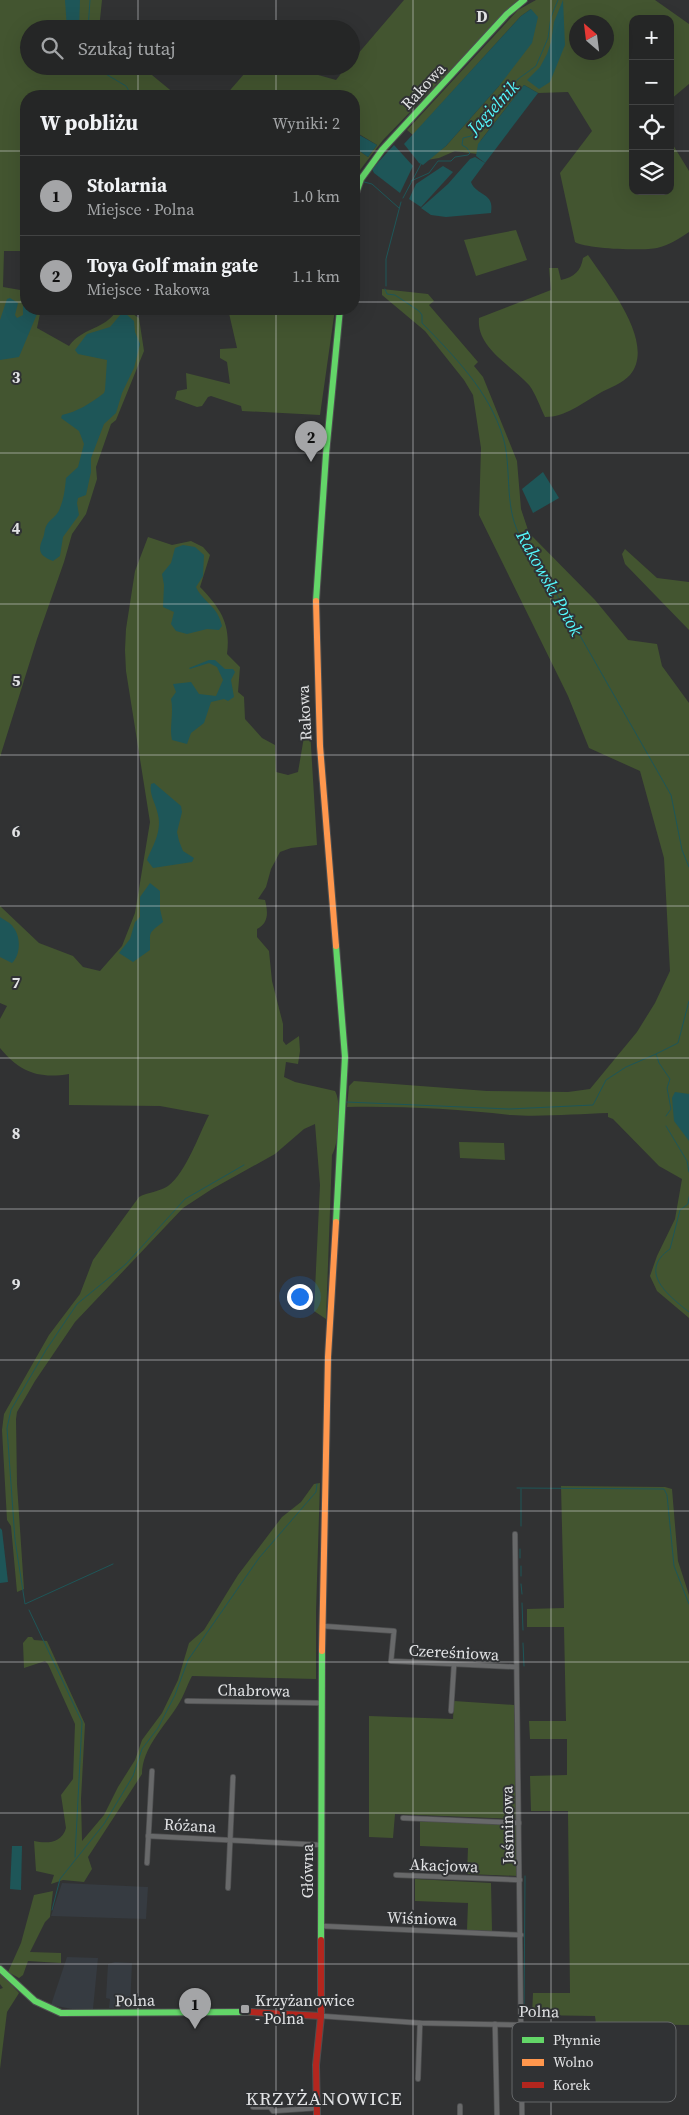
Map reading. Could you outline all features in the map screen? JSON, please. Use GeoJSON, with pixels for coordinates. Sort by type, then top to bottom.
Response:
{"type":"FeatureCollection","features":[{"type":"Feature","properties":{"kind":"street","name":"Rakowa"},"geometry":{"type":"LineString","coordinates":[[360,184],[365,172],[382,150],[507,14],[524,0]]}},
{"type":"Feature","properties":{"kind":"street","name":"Rakowa"},"geometry":{"type":"LineString","coordinates":[[322,1626],[328,1356],[344,1040],[320,746],[316,620],[326,454],[339,315]]}},
{"type":"Feature","properties":{"kind":"street","name":"Jaśminowa"},"geometry":{"type":"LineString","coordinates":[[515,1534],[521,2022]]}},
{"type":"Feature","properties":{"kind":"street","name":"Czereśniowa"},"geometry":{"type":"LineString","coordinates":[[322,1626],[394,1631],[391,1661],[516,1667]]}},
{"type":"Feature","properties":{"kind":"street","name":"Główna"},"geometry":{"type":"LineString","coordinates":[[317,2112],[316,2065],[321,2016],[322,1626]]}},
{"type":"Feature","properties":{"kind":"street"},"geometry":{"type":"LineString","coordinates":[[451,1710],[454,1665]]}},
{"type":"Feature","properties":{"kind":"street","name":"Chabrowa"},"geometry":{"type":"LineString","coordinates":[[187,1701],[321,1703]]}},
{"type":"Feature","properties":{"kind":"street","name":"Różana"},"geometry":{"type":"LineString","coordinates":[[147,1863],[152,1771]]}},
{"type":"Feature","properties":{"kind":"street","name":"Różana"},"geometry":{"type":"LineString","coordinates":[[228,1888],[233,1776]]}},
{"type":"Feature","properties":{"kind":"street"},"geometry":{"type":"LineString","coordinates":[[403,1818],[519,1823]]}},
{"type":"Feature","properties":{"kind":"street","name":"Różana"},"geometry":{"type":"LineString","coordinates":[[148,1836],[321,1845]]}},
{"type":"Feature","properties":{"kind":"street","name":"Akacjowa"},"geometry":{"type":"LineString","coordinates":[[396,1875],[520,1880]]}},
{"type":"Feature","properties":{"kind":"street","name":"Wiśniowa"},"geometry":{"type":"LineString","coordinates":[[321,1926],[521,1935]]}},
{"type":"Feature","properties":{"kind":"street","name":"Polna"},"geometry":{"type":"LineString","coordinates":[[0,1969],[39,2005],[53,2012],[66,2014],[270,2012],[420,2023],[512,2025]]}},
{"type":"Feature","properties":{"kind":"street"},"geometry":{"type":"LineString","coordinates":[[418,2079],[420,2023]]}},
{"type":"Feature","properties":{"kind":"street","name":"Polna"},"geometry":{"type":"LineString","coordinates":[[495,2024],[497,2115]]}},
{"type":"Feature","properties":{"kind":"street","name":"Jaśminowa"},"geometry":{"type":"LineString","coordinates":[[522,2102],[522,2115]]}},
{"type":"Feature","properties":{"kind":"street"},"geometry":{"type":"LineString","coordinates":[[460,2106],[460,2115]]}},
{"type":"Feature","properties":{"kind":"street"},"geometry":{"type":"LineString","coordinates":[[254,2107],[270,2107],[273,2111],[317,2112]]}},
{"type":"Feature","properties":{"kind":"shaded area"},"geometry":{"type":"Polygon","coordinates":[[[62,1883],[148,1887],[146,1919],[51,1916],[62,1883]]]}},
{"type":"Feature","properties":{"kind":"shaded area"},"geometry":{"type":"Polygon","coordinates":[[[67,1957],[98,1958],[93,2009],[72,2009],[51,2005],[67,1957]]]}},
{"type":"Feature","properties":{"kind":"shaded area"},"geometry":{"type":"Polygon","coordinates":[[[115,1962],[132,1963],[130,2008],[109,2008],[110,1999],[106,1998],[108,1964],[115,1962]]]}},
{"type":"Feature","properties":{"kind":"green space"},"geometry":{"type":"Polygon","coordinates":[[[0,0],[102,0],[100,20],[20,20],[20,75],[152,75],[170,90],[20,90],[20,251],[4,251],[3,287],[20,290],[20,315],[40,315],[37,328],[69,346],[81,335],[107,321],[113,315],[134,315],[139,318],[144,351],[116,420],[111,424],[96,467],[97,479],[86,514],[72,534],[0,757],[0,0]]]}},
{"type":"Feature","properties":{"kind":"green space"},"geometry":{"type":"Polygon","coordinates":[[[404,0],[518,0],[383,140],[360,170],[360,151],[368,157],[377,145],[360,135],[360,90],[230,90],[243,75],[318,75],[336,80],[340,75],[360,75],[360,51],[404,0]]]}},
{"type":"Feature","properties":{"kind":"green space"},"geometry":{"type":"Polygon","coordinates":[[[536,0],[655,0],[689,24],[689,84],[674,97],[674,15],[629,15],[629,195],[674,195],[674,147],[689,171],[689,232],[657,248],[602,248],[575,242],[560,173],[592,131],[568,92],[538,93],[524,85],[481,140],[477,154],[455,151],[439,158],[427,160],[446,146],[499,86],[531,9],[521,16],[413,135],[407,130],[518,10],[536,0]]]}},
{"type":"Feature","properties":{"kind":"green space"},"geometry":{"type":"Polygon","coordinates":[[[516,230],[527,260],[476,276],[464,240],[516,230]]]}},
{"type":"Feature","properties":{"kind":"green space"},"geometry":{"type":"Polygon","coordinates":[[[588,255],[626,313],[637,347],[637,362],[630,375],[620,383],[567,412],[545,417],[529,385],[496,355],[483,338],[479,318],[551,290],[549,268],[558,268],[561,280],[566,279],[576,273],[581,266],[583,258],[588,255]]]}},
{"type":"Feature","properties":{"kind":"green space"},"geometry":{"type":"Polygon","coordinates":[[[382,289],[428,294],[434,301],[429,305],[478,362],[474,366],[483,377],[517,461],[521,509],[529,533],[595,600],[628,640],[657,644],[662,666],[689,703],[689,1318],[657,1291],[650,1276],[657,1256],[675,1219],[682,1179],[659,1166],[613,1119],[608,1117],[608,1113],[522,1116],[429,1108],[347,1107],[349,1086],[354,1081],[487,1091],[568,1092],[590,1089],[637,1032],[655,1003],[670,971],[664,858],[640,771],[589,748],[568,696],[479,515],[481,448],[473,395],[464,380],[425,331],[382,295],[382,289]]]}},
{"type":"Feature","properties":{"kind":"green space"},"geometry":{"type":"Polygon","coordinates":[[[229,315],[334,315],[320,415],[242,411],[241,406],[211,396],[208,397],[202,406],[197,407],[175,399],[177,391],[187,389],[186,373],[230,384],[227,362],[220,358],[220,349],[237,348],[229,315]]]}},
{"type":"Feature","properties":{"kind":"green space"},"geometry":{"type":"Polygon","coordinates":[[[148,537],[172,545],[191,541],[203,547],[210,555],[200,587],[213,602],[222,617],[227,633],[227,654],[240,667],[238,692],[244,697],[245,719],[262,738],[275,745],[276,772],[288,775],[298,772],[305,731],[310,730],[317,845],[291,848],[280,852],[271,869],[266,887],[258,899],[265,900],[267,913],[264,924],[257,929],[257,937],[269,951],[272,981],[283,1024],[283,1041],[286,1045],[299,1036],[300,1051],[298,1064],[286,1062],[284,1077],[295,1082],[335,1091],[337,1097],[339,1123],[332,1155],[326,1319],[314,1311],[320,1185],[315,1124],[304,1129],[275,1154],[212,1189],[183,1208],[75,1322],[35,1381],[17,1412],[16,1419],[17,1484],[24,1589],[17,1592],[11,1526],[7,1520],[2,1430],[4,1414],[49,1335],[80,1294],[93,1260],[139,1197],[165,1188],[175,1180],[192,1153],[209,1115],[160,1106],[69,1105],[69,1074],[48,1075],[30,1072],[15,1063],[0,1048],[0,1019],[7,1006],[0,1003],[0,906],[39,943],[73,956],[83,967],[100,971],[122,946],[135,913],[150,822],[126,671],[125,650],[126,629],[135,571],[148,537]]]}},
{"type":"Feature","properties":{"kind":"green space"},"geometry":{"type":"Polygon","coordinates":[[[625,549],[657,578],[689,582],[689,630],[625,564],[622,554],[625,549]]]}},
{"type":"Feature","properties":{"kind":"green space"},"geometry":{"type":"Polygon","coordinates":[[[459,1142],[504,1143],[505,1160],[460,1158],[459,1142]]]}},
{"type":"Feature","properties":{"kind":"green space"},"geometry":{"type":"Polygon","coordinates":[[[320,1483],[316,1679],[192,1676],[180,1702],[150,1746],[143,1764],[142,1774],[88,1857],[92,1869],[84,1882],[63,1880],[51,1884],[54,1875],[36,1871],[34,1841],[49,1842],[58,1839],[66,1828],[61,1795],[73,1779],[75,1724],[48,1664],[45,1661],[24,1668],[23,1643],[28,1637],[32,1637],[34,1640],[47,1641],[85,1724],[81,1799],[82,1841],[104,1815],[118,1787],[135,1760],[142,1740],[162,1713],[178,1680],[189,1643],[204,1630],[238,1575],[282,1517],[301,1502],[314,1484],[320,1483]]]}},
{"type":"Feature","properties":{"kind":"green space"},"geometry":{"type":"Polygon","coordinates":[[[561,1486],[665,1487],[672,1489],[678,1561],[689,1595],[689,2025],[676,2025],[676,2022],[596,2022],[595,2016],[532,2015],[533,1993],[570,1993],[568,1811],[531,1811],[530,1776],[567,1775],[567,1739],[530,1739],[529,1721],[566,1721],[564,1627],[527,1627],[527,1609],[564,1608],[561,1486]]]}},
{"type":"Feature","properties":{"kind":"green space"},"geometry":{"type":"Polygon","coordinates":[[[454,1701],[514,1705],[517,1819],[395,1814],[393,1838],[369,1837],[369,1716],[453,1719],[454,1701]]]}},
{"type":"Feature","properties":{"kind":"green space"},"geometry":{"type":"Polygon","coordinates":[[[420,1821],[517,1825],[518,1876],[467,1874],[468,1848],[420,1846],[420,1821]]]}},
{"type":"Feature","properties":{"kind":"green space"},"geometry":{"type":"Polygon","coordinates":[[[415,1879],[491,1883],[492,1931],[467,1930],[468,1903],[415,1901],[415,1879]]]}},
{"type":"Feature","properties":{"kind":"green space"},"geometry":{"type":"Polygon","coordinates":[[[53,1891],[50,1917],[45,1922],[30,1952],[61,1953],[61,1963],[28,1961],[23,1975],[19,1978],[8,1972],[21,1943],[34,1895],[53,1891]]]}},
{"type":"Feature","properties":{"kind":"green space"},"geometry":{"type":"Polygon","coordinates":[[[0,1972],[19,1993],[7,2012],[0,2069],[0,1989],[3,1988],[0,1984],[0,1972]]]}},
{"type":"Feature","properties":{"kind":"water"},"geometry":{"type":"Polygon","coordinates":[[[65,0],[80,0],[79,20],[66,20],[65,0]]]}},
{"type":"Feature","properties":{"kind":"water"},"geometry":{"type":"Polygon","coordinates":[[[563,0],[565,45],[550,82],[539,89],[527,80],[540,67],[547,54],[554,22],[563,0]]]}},
{"type":"Feature","properties":{"kind":"water"},"geometry":{"type":"Polygon","coordinates":[[[531,9],[538,17],[532,43],[499,86],[446,146],[423,165],[419,163],[404,144],[521,16],[531,9]]]}},
{"type":"Feature","properties":{"kind":"water"},"geometry":{"type":"Polygon","coordinates":[[[524,85],[538,93],[485,163],[476,156],[478,144],[524,85]]]}},
{"type":"Feature","properties":{"kind":"water"},"geometry":{"type":"Polygon","coordinates":[[[360,135],[377,145],[368,157],[360,151],[360,135]]]}},
{"type":"Feature","properties":{"kind":"water"},"geometry":{"type":"Polygon","coordinates":[[[394,145],[413,166],[400,193],[374,173],[372,169],[394,145]]]}},
{"type":"Feature","properties":{"kind":"water"},"geometry":{"type":"Polygon","coordinates":[[[475,157],[485,163],[471,182],[490,201],[491,213],[446,217],[431,215],[421,208],[448,184],[470,159],[475,157]]]}},
{"type":"Feature","properties":{"kind":"water"},"geometry":{"type":"Polygon","coordinates":[[[443,166],[453,172],[421,207],[409,199],[416,184],[443,166]]]}},
{"type":"Feature","properties":{"kind":"water"},"geometry":{"type":"Polygon","coordinates":[[[10,298],[18,303],[15,315],[17,318],[23,315],[37,315],[19,357],[0,360],[0,320],[7,299],[10,298]]]}},
{"type":"Feature","properties":{"kind":"water"},"geometry":{"type":"Polygon","coordinates":[[[120,315],[127,315],[134,321],[135,332],[140,344],[134,368],[122,393],[116,413],[104,424],[91,458],[91,472],[86,495],[78,498],[79,515],[63,537],[60,556],[53,561],[41,553],[40,546],[47,525],[59,510],[66,478],[78,467],[84,444],[79,431],[61,418],[62,415],[89,404],[104,393],[105,390],[107,360],[78,354],[75,350],[87,334],[110,327],[120,315]]]}},
{"type":"Feature","properties":{"kind":"water"},"geometry":{"type":"Polygon","coordinates":[[[543,472],[559,498],[533,513],[522,489],[543,472]]]}},
{"type":"Feature","properties":{"kind":"water"},"geometry":{"type":"Polygon","coordinates":[[[183,545],[195,547],[204,555],[203,576],[196,587],[220,619],[222,626],[219,630],[207,629],[187,634],[176,631],[171,624],[174,612],[163,607],[164,585],[162,574],[171,563],[175,548],[183,545]]]}},
{"type":"Feature","properties":{"kind":"water"},"geometry":{"type":"Polygon","coordinates":[[[209,660],[215,660],[225,669],[233,669],[235,672],[231,680],[234,697],[228,701],[224,699],[211,702],[204,723],[191,733],[187,744],[172,740],[171,699],[176,692],[173,684],[191,682],[199,694],[216,696],[223,680],[217,667],[209,663],[189,668],[209,660]]]}},
{"type":"Feature","properties":{"kind":"water"},"geometry":{"type":"Polygon","coordinates":[[[154,783],[181,806],[182,812],[177,832],[183,851],[194,858],[192,862],[153,868],[147,860],[157,836],[159,824],[151,791],[151,784],[154,783]]]}},
{"type":"Feature","properties":{"kind":"water"},"geometry":{"type":"Polygon","coordinates":[[[150,883],[160,891],[160,909],[163,922],[150,934],[150,950],[133,962],[119,953],[130,939],[135,922],[140,917],[140,897],[150,883]]]}},
{"type":"Feature","properties":{"kind":"water"},"geometry":{"type":"Polygon","coordinates":[[[0,917],[12,926],[19,940],[17,955],[12,963],[0,957],[0,917]]]}},
{"type":"Feature","properties":{"kind":"water"},"geometry":{"type":"Polygon","coordinates":[[[675,1092],[689,1094],[689,1141],[674,1121],[672,1098],[675,1092]]]}},
{"type":"Feature","properties":{"kind":"water"},"geometry":{"type":"Polygon","coordinates":[[[0,1528],[2,1530],[8,1582],[0,1583],[0,1528]]]}},
{"type":"Feature","properties":{"kind":"water"},"geometry":{"type":"Polygon","coordinates":[[[12,1846],[22,1846],[21,1890],[10,1889],[12,1846]]]}},
{"type":"Feature","properties":{"kind":"waterway","name":"Rakowski Potok"},"geometry":{"type":"LineString","coordinates":[[89,20],[90,0]]}},
{"type":"Feature","properties":{"kind":"waterway","name":"Jagielnik"},"geometry":{"type":"LineString","coordinates":[[411,181],[429,173],[438,161],[451,161],[455,157],[470,153],[462,145],[463,138],[471,136],[518,79],[536,66],[548,38],[551,17],[558,0]]}},
{"type":"Feature","properties":{"kind":"waterway","name":"Rakowski Potok"},"geometry":{"type":"LineString","coordinates":[[107,75],[126,86],[128,90]]}},
{"type":"Feature","properties":{"kind":"waterway","name":"Jagielnik"},"geometry":{"type":"LineString","coordinates":[[403,198],[421,164]]}},
{"type":"Feature","properties":{"kind":"waterway","name":"Rakowski Potok"},"geometry":{"type":"LineString","coordinates":[[364,182],[372,184],[399,208]]}},
{"type":"Feature","properties":{"kind":"waterway","name":"Rakowski Potok"},"geometry":{"type":"LineString","coordinates":[[386,286],[386,259],[401,202]]}},
{"type":"Feature","properties":{"kind":"waterway","name":"Rakowski Potok"},"geometry":{"type":"LineString","coordinates":[[385,289],[387,294],[395,295],[419,311],[422,315],[422,323],[458,361],[489,404],[497,420],[506,449],[511,511],[514,523],[671,795],[682,850],[689,867]]}},
{"type":"Feature","properties":{"kind":"waterway","name":"Rakowski Potok"},"geometry":{"type":"LineString","coordinates":[[666,1116],[671,1109],[667,1088],[670,1079],[659,1063],[656,1054],[678,1043],[689,1001]]}},
{"type":"Feature","properties":{"kind":"waterway"},"geometry":{"type":"LineString","coordinates":[[346,1102],[509,1109],[593,1105],[606,1080],[626,1067],[656,1054]]}},
{"type":"Feature","properties":{"kind":"waterway","name":"Rakowski Potok"},"geometry":{"type":"LineString","coordinates":[[666,1126],[687,1161],[689,1172]]}},
{"type":"Feature","properties":{"kind":"waterway"},"geometry":{"type":"LineString","coordinates":[[113,1564],[25,1604],[15,1540],[7,1428],[11,1410],[46,1350],[77,1304],[126,1264],[185,1199],[244,1165]]}},
{"type":"Feature","properties":{"kind":"waterway","name":"Rakowski Potok"},"geometry":{"type":"LineString","coordinates":[[689,1197],[688,1204],[680,1210],[670,1249],[656,1266],[656,1275],[665,1291],[689,1312]]}},
{"type":"Feature","properties":{"kind":"waterway"},"geometry":{"type":"LineString","coordinates":[[52,1910],[60,1879],[104,1824],[133,1776],[142,1749],[158,1728],[175,1695],[188,1660],[259,1558],[316,1492],[317,1484]]}},
{"type":"Feature","properties":{"kind":"waterway"},"geometry":{"type":"LineString","coordinates":[[517,1488],[664,1489],[667,1495],[674,1566],[689,1604]]}},
{"type":"Feature","properties":{"kind":"waterway"},"geometry":{"type":"LineString","coordinates":[[521,1489],[521,1526]]}},
{"type":"Feature","properties":{"kind":"waterway"},"geometry":{"type":"LineString","coordinates":[[520,1549],[520,1558]]}},
{"type":"Feature","properties":{"kind":"waterway"},"geometry":{"type":"LineString","coordinates":[[521,1566],[521,1576]]}},
{"type":"Feature","properties":{"kind":"waterway"},"geometry":{"type":"LineString","coordinates":[[521,1584],[522,1594]]}},
{"type":"Feature","properties":{"kind":"waterway"},"geometry":{"type":"LineString","coordinates":[[522,1603],[523,1630]]}},
{"type":"Feature","properties":{"kind":"waterway"},"geometry":{"type":"LineString","coordinates":[[29,1610],[82,1722],[75,1857]]}},
{"type":"Feature","properties":{"kind":"waterway"},"geometry":{"type":"LineString","coordinates":[[523,1643],[524,1666]]}},
{"type":"Feature","properties":{"kind":"waterway"},"geometry":{"type":"LineString","coordinates":[[524,2016],[525,1876]]}},
{"type":"Feature","properties":{"kind":"traffic: fast"},"geometry":{"type":"LineString","coordinates":[[360,182],[382,150],[507,14],[524,0]]}},
{"type":"Feature","properties":{"kind":"traffic: fast"},"geometry":{"type":"LineString","coordinates":[[316,601],[326,454],[339,315]]}},
{"type":"Feature","properties":{"kind":"traffic: fast"},"geometry":{"type":"LineString","coordinates":[[336,946],[345,1057],[336,1222]]}},
{"type":"Feature","properties":{"kind":"traffic: fast"},"geometry":{"type":"LineString","coordinates":[[321,1940],[322,1651]]}},
{"type":"Feature","properties":{"kind":"traffic: fast"},"geometry":{"type":"LineString","coordinates":[[0,1969],[35,2001],[61,2013],[251,2012]]}},
{"type":"Feature","properties":{"kind":"traffic: slow"},"geometry":{"type":"LineString","coordinates":[[316,601],[320,746],[336,946]]}},
{"type":"Feature","properties":{"kind":"traffic: slow"},"geometry":{"type":"LineString","coordinates":[[322,1651],[328,1357],[336,1222]]}},
{"type":"Feature","properties":{"kind":"traffic: jam"},"geometry":{"type":"LineString","coordinates":[[317,2115],[316,2065],[321,2016],[321,1940]]}},
{"type":"Feature","properties":{"kind":"traffic: jam"},"geometry":{"type":"LineString","coordinates":[[251,2012],[321,2016]]}},
{"type":"Feature","properties":{"kind":"place","name":"Toya Golf main gate"},"geometry":{"type":"Point","coordinates":[311,462]}},
{"type":"Feature","properties":{"kind":"place","name":"Krzyżanowice - Polna"},"geometry":{"type":"Point","coordinates":[245,2009]}},
{"type":"Feature","properties":{"kind":"place","name":"Stolarnia"},"geometry":{"type":"Point","coordinates":[195,2029]}},
{"type":"Feature","properties":{"kind":"district","name":"KRZYŻANOWICE"},"geometry":{"type":"Point","coordinates":[324,2098]}}]}
